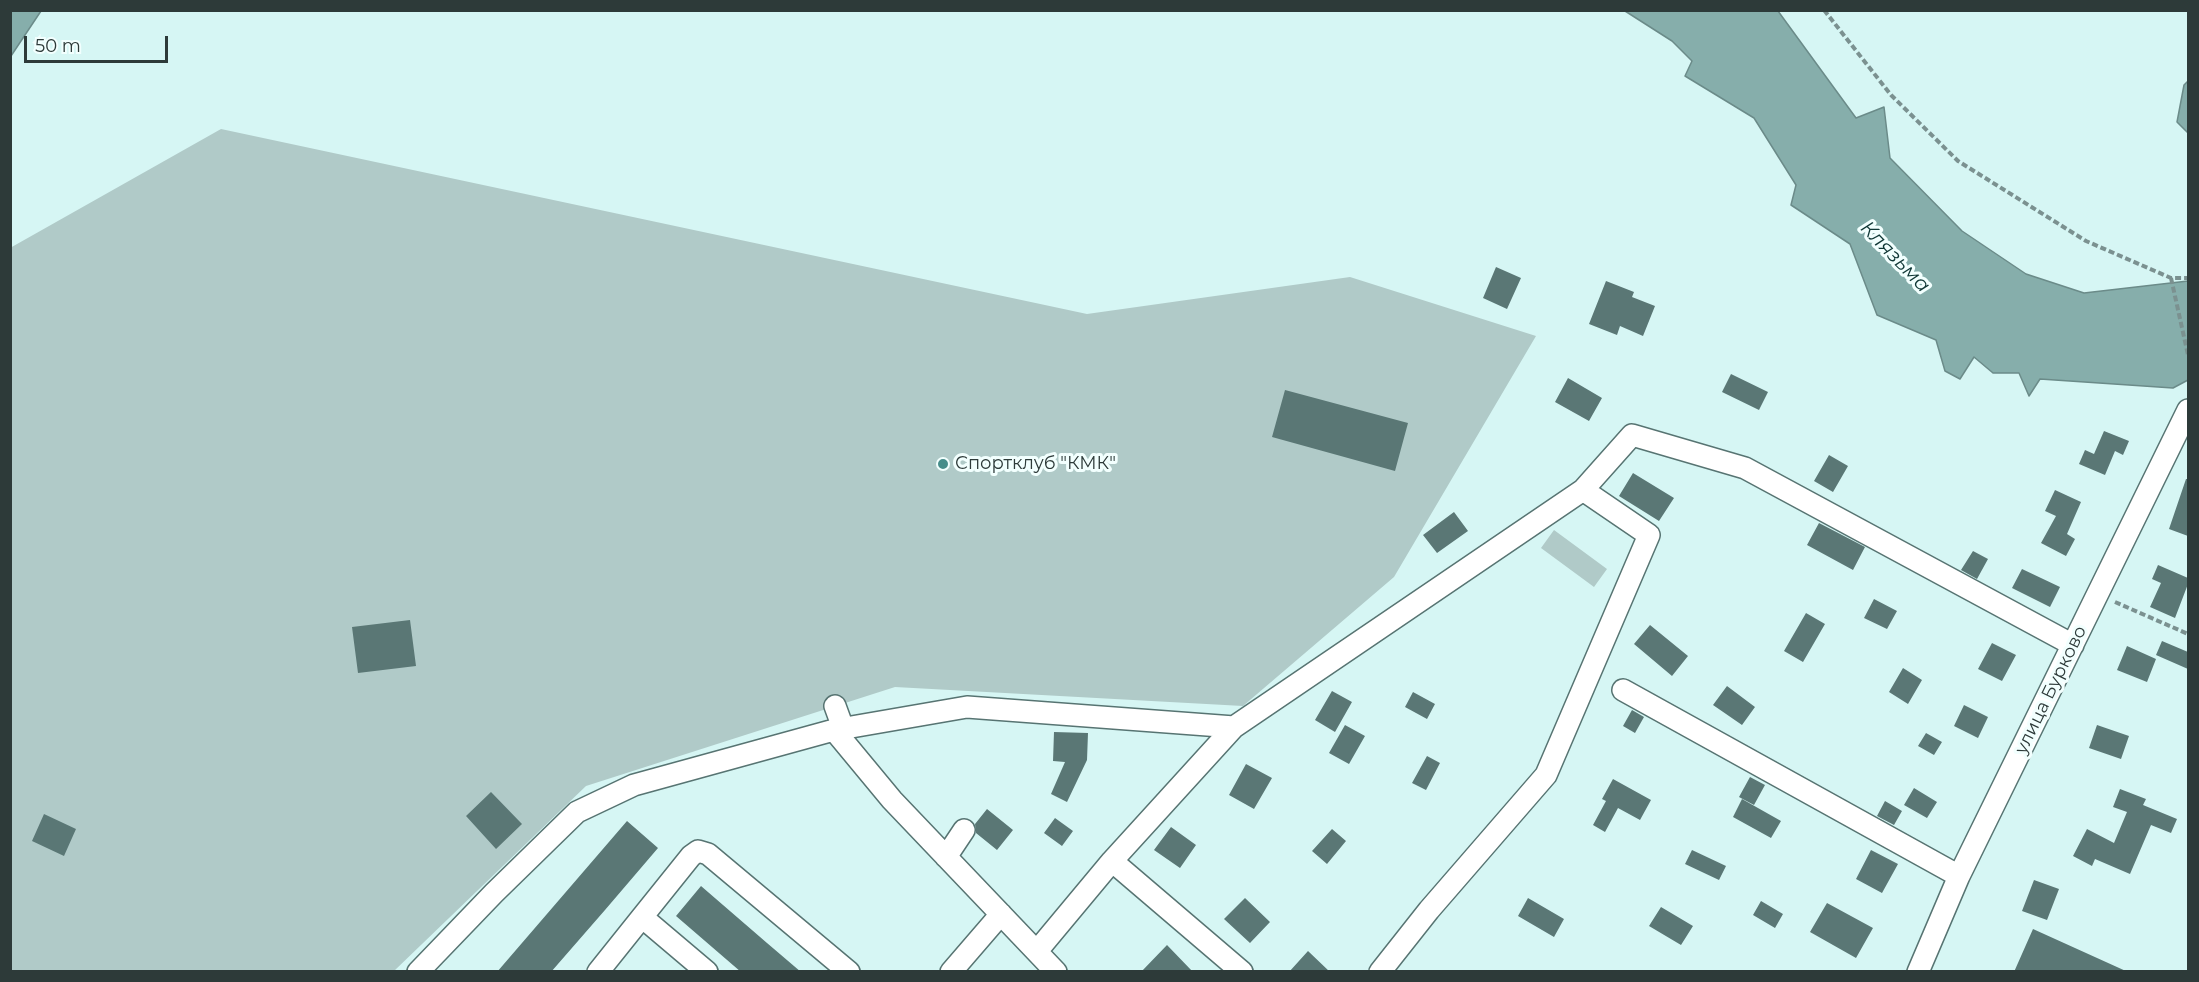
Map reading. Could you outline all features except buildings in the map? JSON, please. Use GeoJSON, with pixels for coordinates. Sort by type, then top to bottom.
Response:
{"type":"FeatureCollection","features":[{"type":"Feature","properties":{"kind":"street","name":"улица Бурково"},"geometry":{"type":"LineString","coordinates":[[1918,972],[1959,876],[2188,410]]}},
{"type":"Feature","properties":{"kind":"street"},"geometry":{"type":"LineString","coordinates":[[1037,951],[1112,861],[1234,727],[1582,490],[1632,435],[1745,468],[2073,645]]}},
{"type":"Feature","properties":{"kind":"street"},"geometry":{"type":"LineString","coordinates":[[1380,972],[1429,910],[1546,775],[1649,535],[1582,490]]}},
{"type":"Feature","properties":{"kind":"street"},"geometry":{"type":"LineString","coordinates":[[1623,690],[1959,876]]}},
{"type":"Feature","properties":{"kind":"street"},"geometry":{"type":"LineString","coordinates":[[835,706],[839,729],[892,800],[1056,972]]}},
{"type":"Feature","properties":{"kind":"street"},"geometry":{"type":"LineString","coordinates":[[421,970],[577,812],[634,785],[839,729],[967,707],[1234,727]]}},
{"type":"Feature","properties":{"kind":"street"},"geometry":{"type":"LineString","coordinates":[[946,857],[964,830]]}},
{"type":"Feature","properties":{"kind":"street"},"geometry":{"type":"LineString","coordinates":[[598,972],[691,856],[698,851],[708,854],[849,972]]}},
{"type":"Feature","properties":{"kind":"street"},"geometry":{"type":"LineString","coordinates":[[1112,861],[1242,972]]}},
{"type":"Feature","properties":{"kind":"street"},"geometry":{"type":"LineString","coordinates":[[951,972],[1001,914]]}},
{"type":"Feature","properties":{"kind":"street"},"geometry":{"type":"LineString","coordinates":[[642,917],[706,972]]}},
{"type":"Feature","properties":{"kind":"path"},"geometry":{"type":"LineString","coordinates":[[1824,10],[1891,95],[1958,161],[2086,241],[2172,278],[2188,278]]}},
{"type":"Feature","properties":{"kind":"path"},"geometry":{"type":"LineString","coordinates":[[2172,278],[2188,355]]}},
{"type":"Feature","properties":{"kind":"path"},"geometry":{"type":"LineString","coordinates":[[2098,594],[2188,634]]}},
{"type":"Feature","properties":{"kind":"shaded area"},"geometry":{"type":"Polygon","coordinates":[[[221,129],[1087,314],[1350,277],[1536,336],[1394,577],[1243,706],[895,687],[586,786],[394,971],[11,971],[10,248],[221,129]]]}},
{"type":"Feature","properties":{"kind":"shaded area"},"geometry":{"type":"Polygon","coordinates":[[[1554,530],[1607,569],[1594,587],[1541,548],[1554,530]]]}},
{"type":"Feature","properties":{"kind":"water"},"geometry":{"type":"Polygon","coordinates":[[[10,11],[41,11],[11,56],[10,11]]]}},
{"type":"Feature","properties":{"kind":"water","name":"Клязьма"},"geometry":{"type":"Polygon","coordinates":[[[1625,11],[1778,11],[1856,118],[1884,107],[1890,158],[1962,231],[2026,274],[2084,293],[2188,281],[2188,380],[2173,388],[2040,379],[2029,396],[2019,373],[1993,373],[1974,357],[1960,379],[1945,371],[1936,340],[1877,315],[1850,244],[1791,205],[1796,185],[1754,118],[1685,76],[1692,61],[1672,41],[1625,11]]]}},
{"type":"Feature","properties":{"kind":"water"},"geometry":{"type":"Polygon","coordinates":[[[2188,81],[2188,133],[2177,122],[2184,85],[2188,81]]]}},
{"type":"Feature","properties":{"kind":"place","name":"Спортклуб \"КМК\""},"geometry":{"type":"Point","coordinates":[943,464]}}]}
